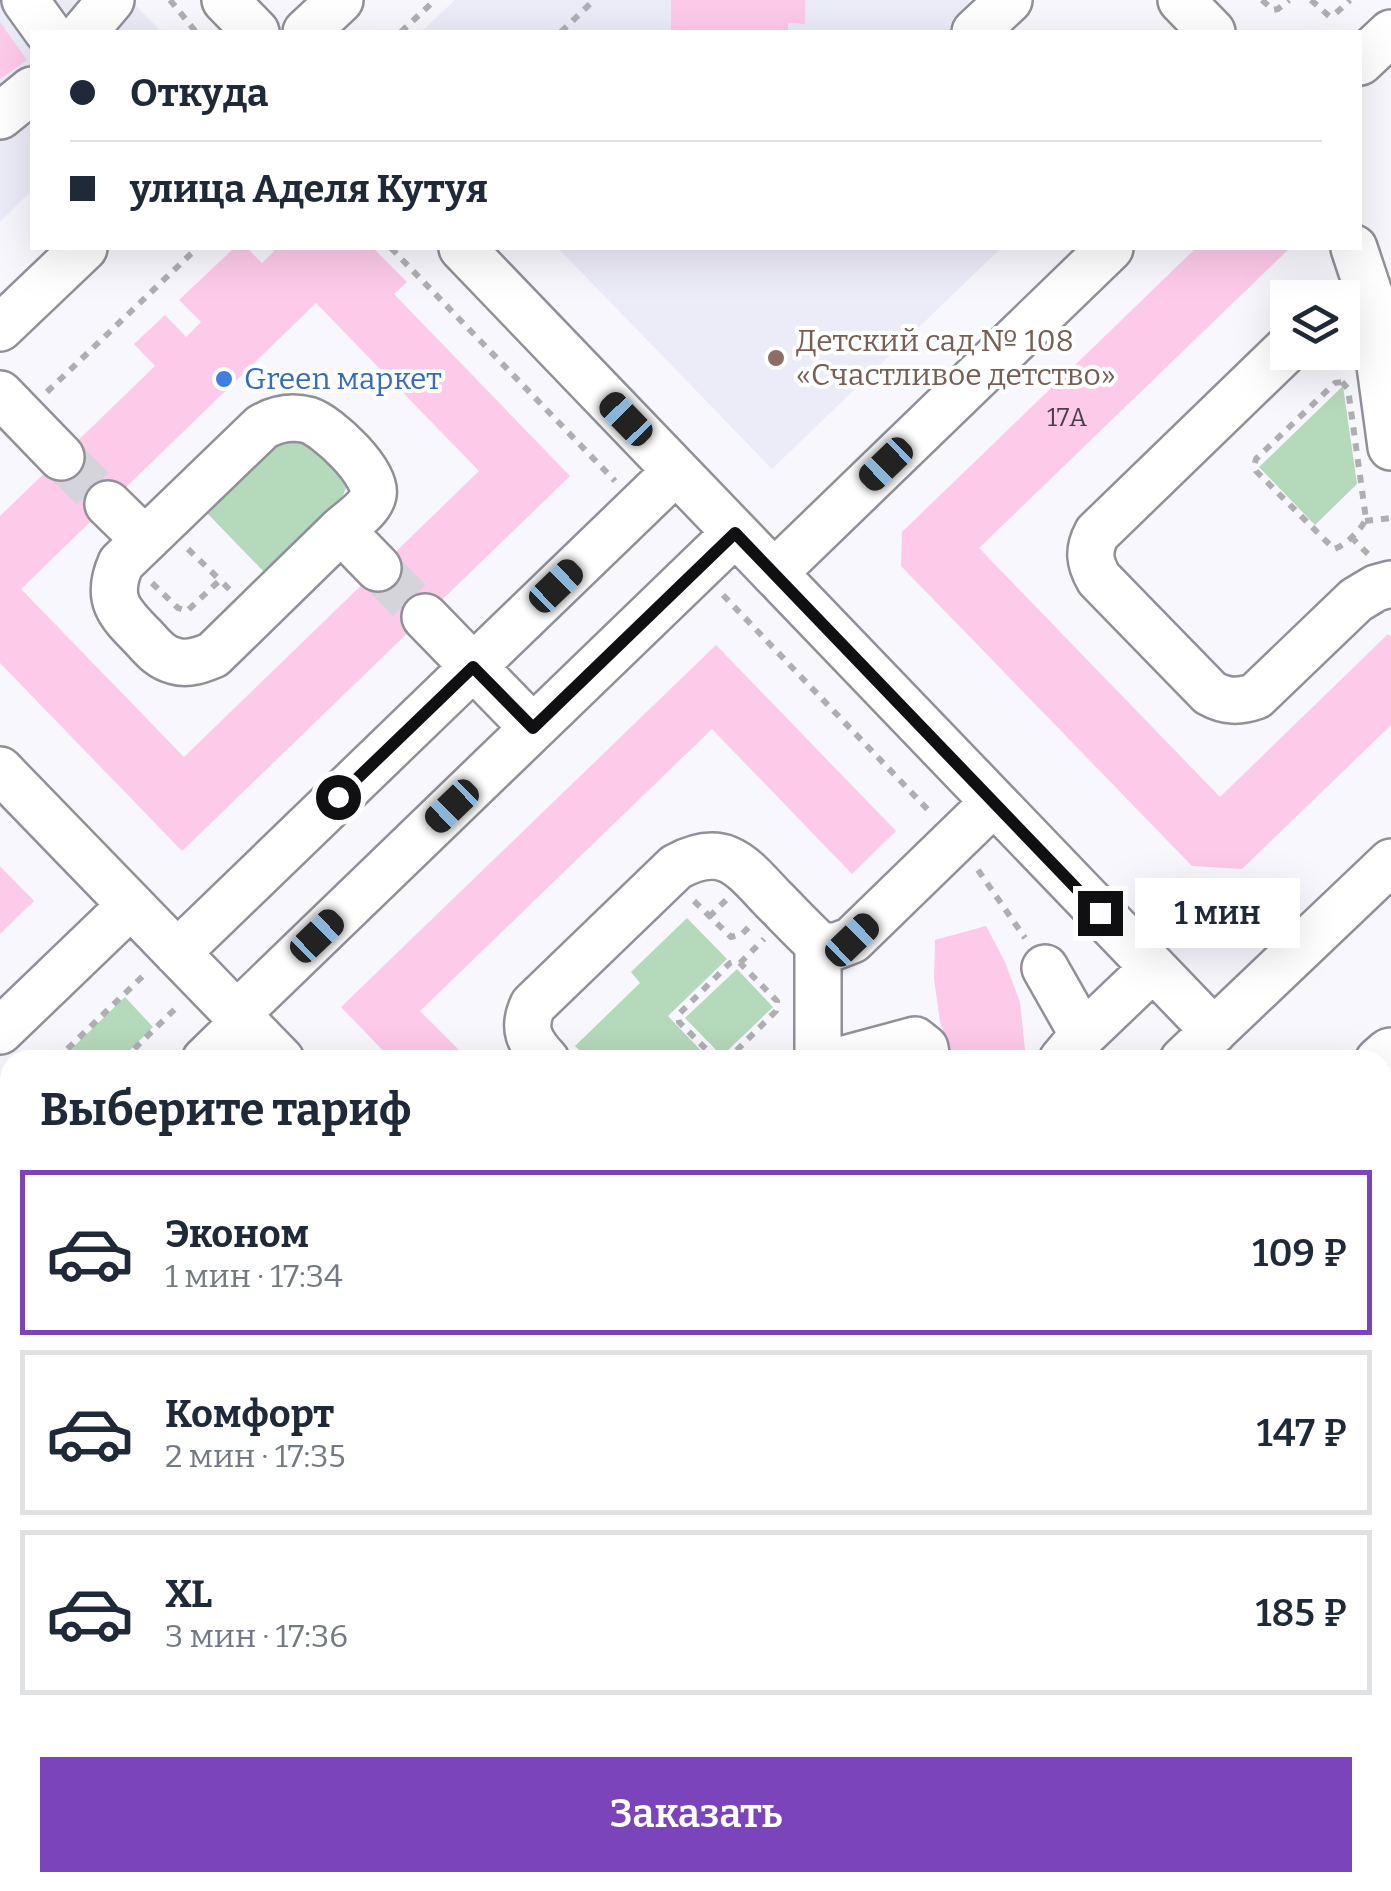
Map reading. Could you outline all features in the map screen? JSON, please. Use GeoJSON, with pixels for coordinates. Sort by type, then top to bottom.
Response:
{"type":"FeatureCollection","features":[{"type":"Feature","properties":{"kind":"street"},"geometry":{"type":"LineString","coordinates":[[25,0],[47,30]]}},
{"type":"Feature","properties":{"kind":"street"},"geometry":{"type":"LineString","coordinates":[[86,30],[112,0]]}},
{"type":"Feature","properties":{"kind":"street"},"geometry":{"type":"LineString","coordinates":[[225,0],[254,30]]}},
{"type":"Feature","properties":{"kind":"street"},"geometry":{"type":"LineString","coordinates":[[308,30],[340,0]]}},
{"type":"Feature","properties":{"kind":"street"},"geometry":{"type":"LineString","coordinates":[[977,30],[1008,0]]}},
{"type":"Feature","properties":{"kind":"street"},"geometry":{"type":"LineString","coordinates":[[1181,0],[1210,30]]}},
{"type":"Feature","properties":{"kind":"street"},"geometry":{"type":"LineString","coordinates":[[1362,60],[1391,32]]}},
{"type":"Feature","properties":{"kind":"street"},"geometry":{"type":"LineString","coordinates":[[0,116],[30,92]]}},
{"type":"Feature","properties":{"kind":"street"},"geometry":{"type":"LineString","coordinates":[[0,328],[82,250]]}},
{"type":"Feature","properties":{"kind":"street"},"geometry":{"type":"LineString","coordinates":[[464,250],[1153,968],[1198,1046],[1391,862]]}},
{"type":"Feature","properties":{"kind":"street"},"geometry":{"type":"LineString","coordinates":[[774,573],[1108,250]]}},
{"type":"Feature","properties":{"kind":"street"},"geometry":{"type":"LineString","coordinates":[[1362,267],[1371,298],[1389,419]]}},
{"type":"Feature","properties":{"kind":"street"},"geometry":{"type":"LineString","coordinates":[[1270,365],[1097,533],[1090,549],[1092,568],[1210,694],[1231,701],[1256,696],[1356,600],[1391,584]]}},
{"type":"Feature","properties":{"kind":"street"},"geometry":{"type":"LineString","coordinates":[[11,406],[61,457]]}},
{"type":"Feature","properties":{"kind":"street"},"geometry":{"type":"LineString","coordinates":[[284,418],[305,419],[326,430],[374,484],[371,502],[213,655],[199,661],[173,661],[158,654],[120,614],[114,584],[120,563],[135,549],[262,427],[284,418]]}},
{"type":"Feature","properties":{"kind":"street"},"geometry":{"type":"LineString","coordinates":[[185,960],[473,667],[676,471]]}},
{"type":"Feature","properties":{"kind":"street"},"geometry":{"type":"LineString","coordinates":[[108,504],[135,549]]}},
{"type":"Feature","properties":{"kind":"street"},"geometry":{"type":"LineString","coordinates":[[341,530],[378,568]]}},
{"type":"Feature","properties":{"kind":"street"},"geometry":{"type":"LineString","coordinates":[[213,1050],[240,1018],[735,533]]}},
{"type":"Feature","properties":{"kind":"street"},"geometry":{"type":"LineString","coordinates":[[424,616],[533,728]]}},
{"type":"Feature","properties":{"kind":"street"},"geometry":{"type":"LineString","coordinates":[[0,770],[271,1050]]}},
{"type":"Feature","properties":{"kind":"street"},"geometry":{"type":"LineString","coordinates":[[537,1050],[527,1033],[528,1014],[533,1005],[668,874],[688,861],[702,856],[727,858],[740,864],[818,944],[834,947],[852,940],[994,802]]}},
{"type":"Feature","properties":{"kind":"street"},"geometry":{"type":"LineString","coordinates":[[0,1031],[131,905]]}},
{"type":"Feature","properties":{"kind":"street"},"geometry":{"type":"LineString","coordinates":[[818,944],[818,1050]]}},
{"type":"Feature","properties":{"kind":"street"},"geometry":{"type":"LineString","coordinates":[[1045,968],[1073,1048],[1153,968]]}},
{"type":"Feature","properties":{"kind":"street"},"geometry":{"type":"LineString","coordinates":[[878,1050],[915,1040],[925,1050]]}},
{"type":"Feature","properties":{"kind":"path"},"geometry":{"type":"LineString","coordinates":[[170,0],[194,30]]}},
{"type":"Feature","properties":{"kind":"path"},"geometry":{"type":"LineString","coordinates":[[404,30],[435,0]]}},
{"type":"Feature","properties":{"kind":"path"},"geometry":{"type":"LineString","coordinates":[[563,30],[594,0]]}},
{"type":"Feature","properties":{"kind":"path"},"geometry":{"type":"LineString","coordinates":[[1262,0],[1276,10],[1289,0]]}},
{"type":"Feature","properties":{"kind":"path"},"geometry":{"type":"LineString","coordinates":[[1312,0],[1329,16],[1350,0]]}},
{"type":"Feature","properties":{"kind":"path"},"geometry":{"type":"LineString","coordinates":[[11,406],[196,250]]}},
{"type":"Feature","properties":{"kind":"path"},"geometry":{"type":"LineString","coordinates":[[394,250],[639,506]]}},
{"type":"Feature","properties":{"kind":"path"},"geometry":{"type":"LineString","coordinates":[[1366,522],[1348,390],[1339,382],[1256,459],[1254,466],[1334,549],[1366,522],[1391,518]]}},
{"type":"Feature","properties":{"kind":"path"},"geometry":{"type":"LineString","coordinates":[[135,549],[180,610],[190,610],[220,580],[255,614]]}},
{"type":"Feature","properties":{"kind":"path"},"geometry":{"type":"LineString","coordinates":[[698,568],[956,839],[1045,968]]}},
{"type":"Feature","properties":{"kind":"path"},"geometry":{"type":"LineString","coordinates":[[668,874],[731,936],[742,934],[776,901]]}},
{"type":"Feature","properties":{"kind":"path"},"geometry":{"type":"LineString","coordinates":[[69,1050],[185,960]]}},
{"type":"Feature","properties":{"kind":"path"},"geometry":{"type":"LineString","coordinates":[[129,1050],[185,960]]}},
{"type":"Feature","properties":{"kind":"path"},"geometry":{"type":"LineString","coordinates":[[707,1050],[679,1022],[678,1015],[736,961],[777,1001],[778,1009],[737,1050]]}},
{"type":"Feature","properties":{"kind":"shaded area"},"geometry":{"type":"Polygon","coordinates":[[[0,0],[130,0],[160,30],[30,30],[30,192],[0,222],[0,0]]]}},
{"type":"Feature","properties":{"kind":"shaded area"},"geometry":{"type":"Polygon","coordinates":[[[455,0],[969,0],[999,30],[423,30],[455,0]]]}},
{"type":"Feature","properties":{"kind":"shaded area","name":"Детский сад № 108 «Счастливое детство»"},"geometry":{"type":"Polygon","coordinates":[[[560,250],[999,250],[772,469],[560,250]]]}},
{"type":"Feature","properties":{"kind":"green space"},"geometry":{"type":"Polygon","coordinates":[[[1343,386],[1357,484],[1315,525],[1259,467],[1343,386]]]}},
{"type":"Feature","properties":{"kind":"green space"},"geometry":{"type":"Polygon","coordinates":[[[305,436],[344,476],[346,488],[340,503],[266,574],[205,511],[278,440],[305,436]]]}},
{"type":"Feature","properties":{"kind":"green space"},"geometry":{"type":"Polygon","coordinates":[[[687,918],[727,959],[668,1016],[700,1050],[579,1050],[575,1046],[640,983],[631,972],[687,918]]]}},
{"type":"Feature","properties":{"kind":"green space"},"geometry":{"type":"Polygon","coordinates":[[[737,969],[773,1007],[728,1050],[716,1050],[685,1018],[737,969]]]}},
{"type":"Feature","properties":{"kind":"green space"},"geometry":{"type":"Polygon","coordinates":[[[125,997],[153,1027],[130,1050],[70,1050],[125,997]]]}},
{"type":"Feature","properties":{"kind":"building"},"geometry":{"type":"Polygon","coordinates":[[[671,0],[805,0],[805,24],[788,23],[788,30],[671,30],[671,0]]]}},
{"type":"Feature","properties":{"kind":"building"},"geometry":{"type":"Polygon","coordinates":[[[0,22],[27,60],[0,79],[0,22]]]}},
{"type":"Feature","properties":{"kind":"building"},"geometry":{"type":"Polygon","coordinates":[[[232,250],[249,250],[262,263],[273,250],[375,250],[407,282],[394,294],[570,476],[182,851],[0,663],[0,516],[155,366],[134,344],[165,315],[186,337],[201,322],[179,300],[232,250]],[[316,303],[21,589],[184,757],[479,471],[316,303]]]}},
{"type":"Feature","properties":{"kind":"building"},"geometry":{"type":"Polygon","coordinates":[[[1194,250],[1288,250],[979,548],[1220,797],[1388,634],[1391,725],[1242,869],[1192,866],[901,566],[902,532],[1194,250]]]}},
{"type":"Feature","properties":{"kind":"building"},"geometry":{"type":"Polygon","coordinates":[[[716,645],[896,831],[852,874],[712,729],[420,1011],[459,1050],[382,1050],[341,1007],[716,645]]]}},
{"type":"Feature","properties":{"kind":"building"},"geometry":{"type":"Polygon","coordinates":[[[0,866],[34,901],[0,934],[0,866]]]}},
{"type":"Feature","properties":{"kind":"building"},"geometry":{"type":"Polygon","coordinates":[[[986,926],[1020,1002],[1025,1050],[950,1050],[940,1022],[934,979],[935,940],[986,926]]]}},
{"type":"Feature","properties":{"kind":"tunnel"},"geometry":{"type":"LineString","coordinates":[[61,457],[108,504]]}},
{"type":"Feature","properties":{"kind":"tunnel"},"geometry":{"type":"LineString","coordinates":[[378,568],[425,617]]}},
{"type":"Feature","properties":{"kind":"place","name":"Детский сад № 108 «Счастливое детство»"},"geometry":{"type":"Point","coordinates":[776,358]}},
{"type":"Feature","properties":{"kind":"place","name":"Green маркет"},"geometry":{"type":"Point","coordinates":[224,379]}},
{"type":"Feature","properties":{"kind":"route"},"geometry":{"type":"LineString","coordinates":[[338,797],[473,667],[533,728],[735,533],[1100,913]]}}]}
